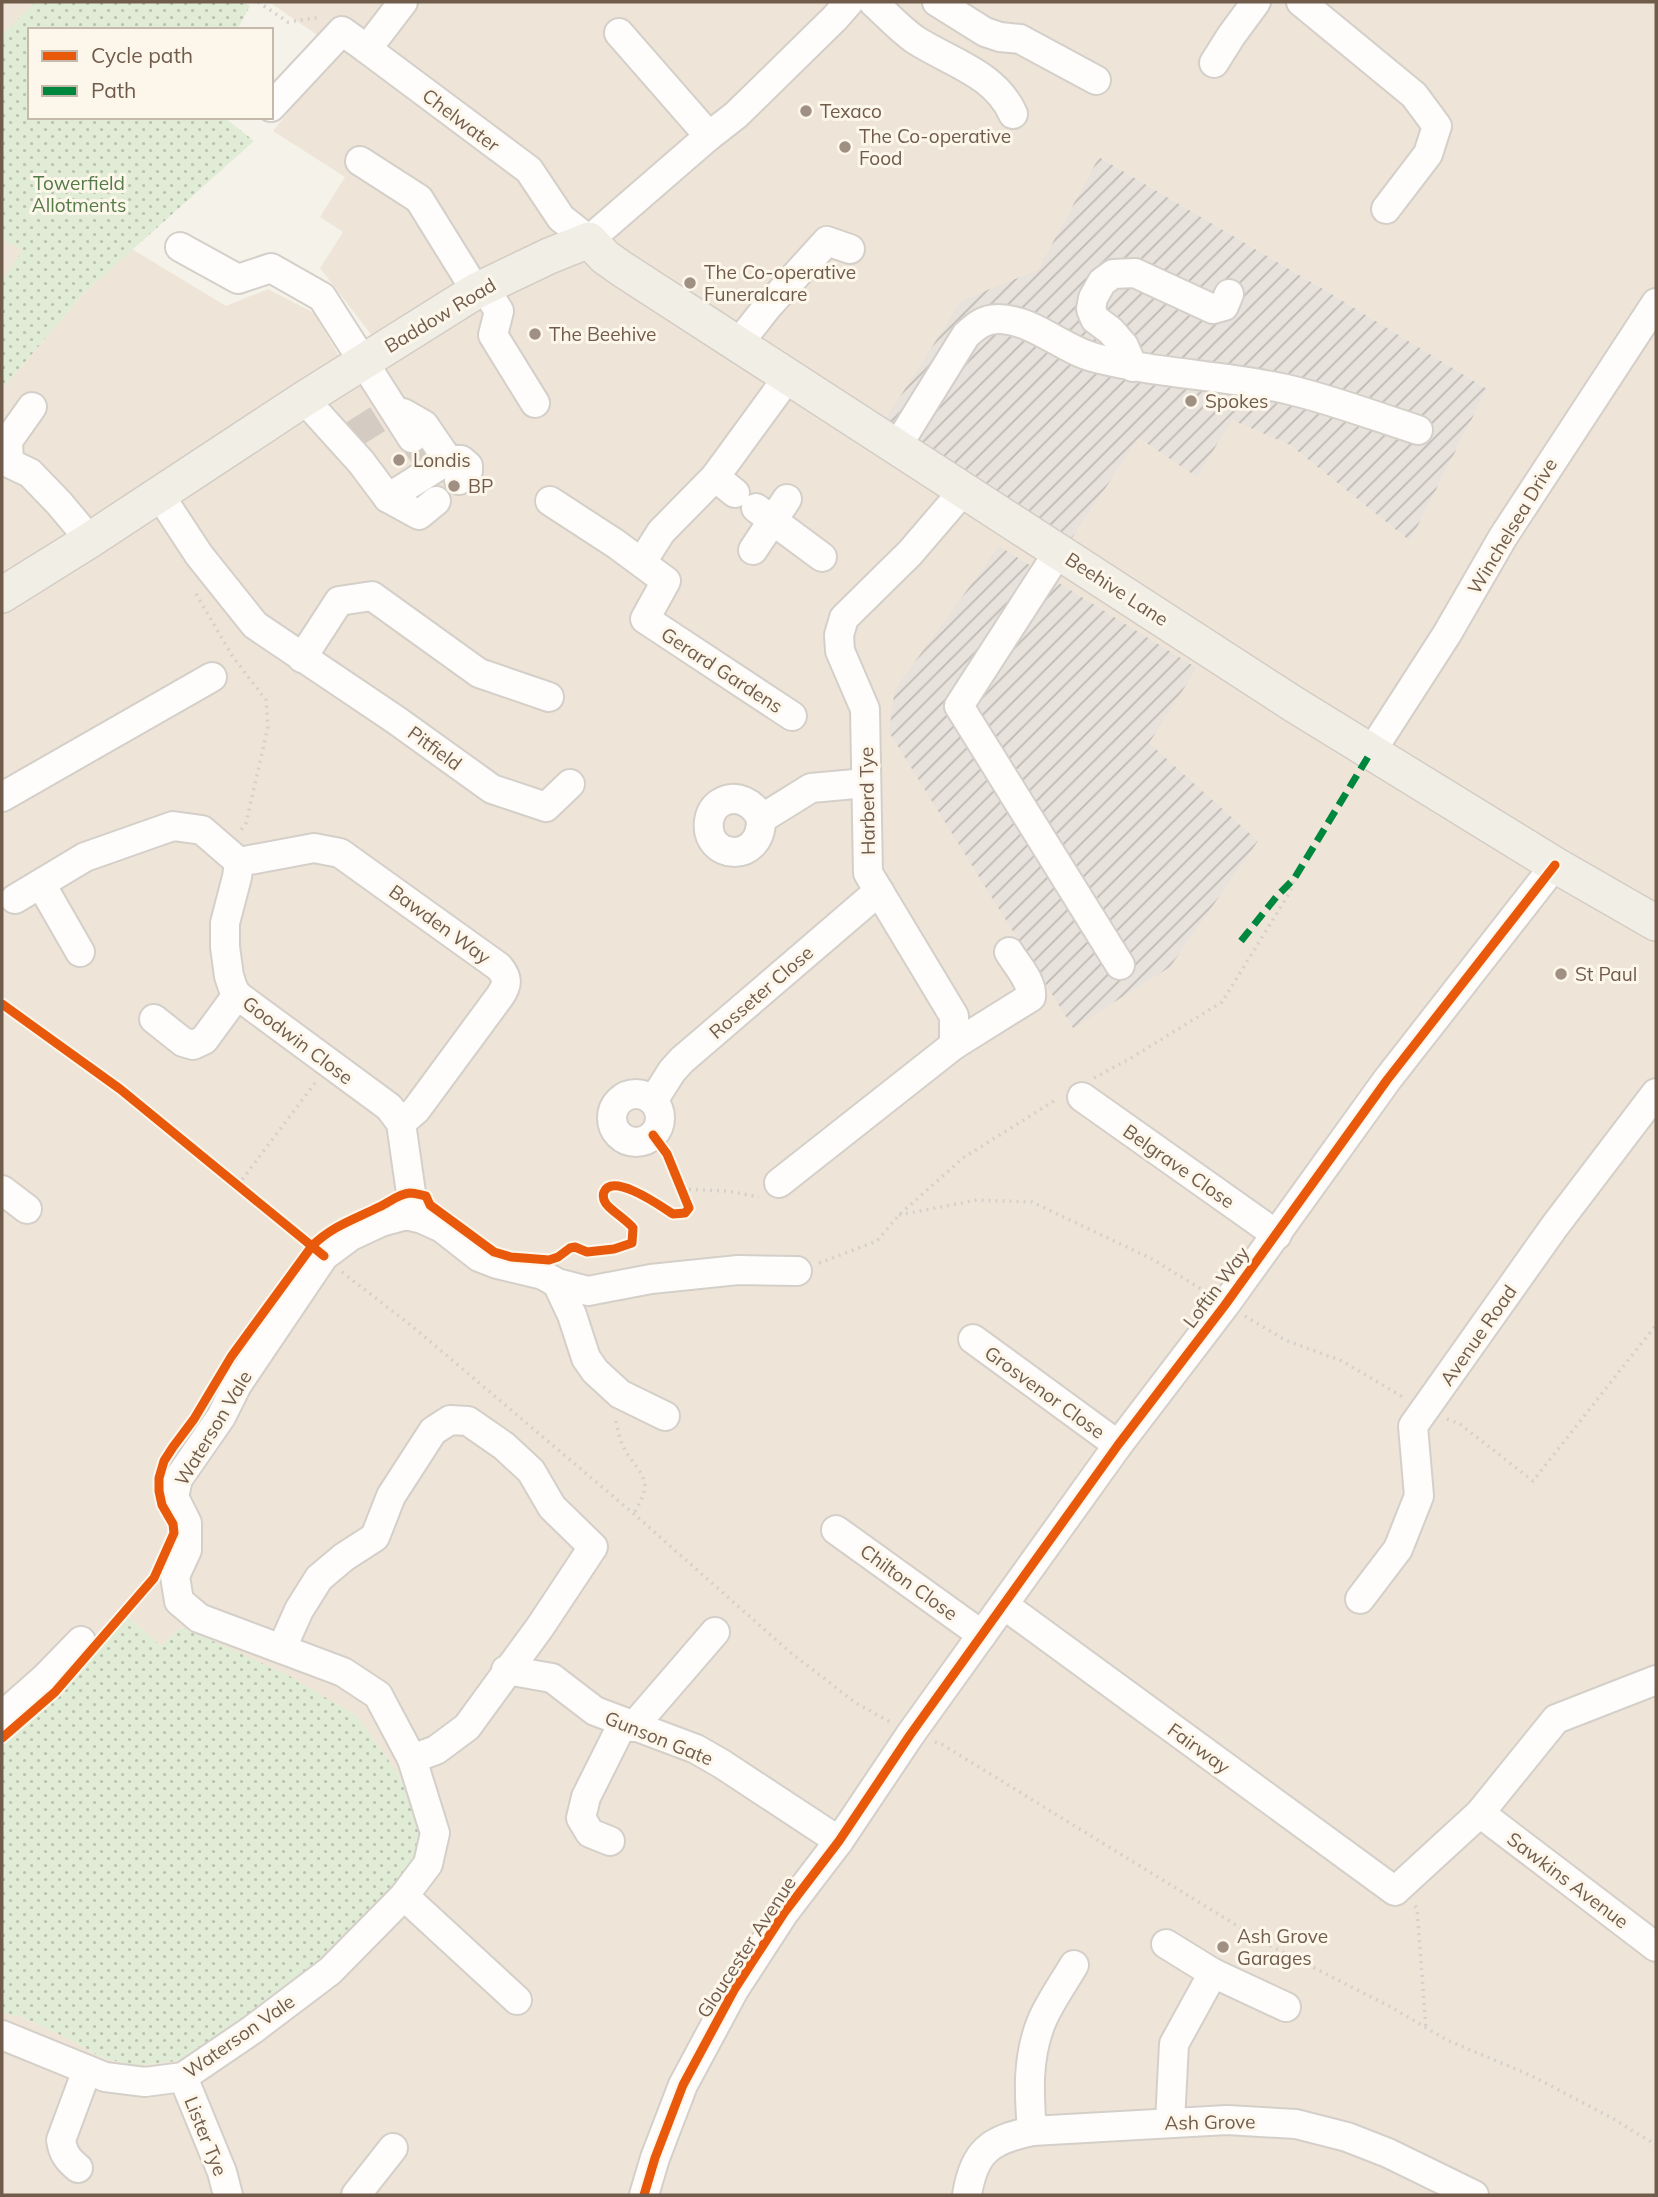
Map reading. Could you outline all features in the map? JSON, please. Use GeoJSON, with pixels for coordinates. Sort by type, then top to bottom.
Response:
{"type":"FeatureCollection","features":[{"type":"Feature","properties":{"kind":"main road","name":"Baddow Road"},"geometry":{"type":"LineString","coordinates":[[2,595],[363,361],[480,289],[589,240]]}},
{"type":"Feature","properties":{"kind":"main road","name":"Beehive Lane"},"geometry":{"type":"LineString","coordinates":[[589,240],[605,257],[1295,705],[1555,865],[1656,923]]}},
{"type":"Feature","properties":{"kind":"street"},"geometry":{"type":"LineString","coordinates":[[367,49],[403,2]]}},
{"type":"Feature","properties":{"kind":"street","name":"Baddow Road"},"geometry":{"type":"LineString","coordinates":[[589,240],[736,115],[835,19],[849,2]]}},
{"type":"Feature","properties":{"kind":"street"},"geometry":{"type":"LineString","coordinates":[[873,2],[911,37],[994,86],[1007,101],[1013,114]]}},
{"type":"Feature","properties":{"kind":"street"},"geometry":{"type":"LineString","coordinates":[[937,2],[985,32],[1020,39],[1096,80]]}},
{"type":"Feature","properties":{"kind":"street"},"geometry":{"type":"LineString","coordinates":[[1214,64],[1256,2]]}},
{"type":"Feature","properties":{"kind":"street"},"geometry":{"type":"LineString","coordinates":[[1301,2],[1414,95],[1437,126],[1429,154],[1386,209]]}},
{"type":"Feature","properties":{"kind":"street","name":"Chelwater"},"geometry":{"type":"LineString","coordinates":[[342,31],[529,170],[561,218],[589,240]]}},
{"type":"Feature","properties":{"kind":"street"},"geometry":{"type":"LineString","coordinates":[[273,105],[342,31]]}},
{"type":"Feature","properties":{"kind":"street"},"geometry":{"type":"LineString","coordinates":[[619,33],[709,136]]}},
{"type":"Feature","properties":{"kind":"street"},"geometry":{"type":"LineString","coordinates":[[360,161],[419,199],[480,289],[499,312],[494,335],[535,403]]}},
{"type":"Feature","properties":{"kind":"street"},"geometry":{"type":"LineString","coordinates":[[738,344],[768,306],[827,241],[850,249]]}},
{"type":"Feature","properties":{"kind":"street"},"geometry":{"type":"LineString","coordinates":[[180,247],[238,279],[271,268],[322,297],[394,414],[424,425],[442,468],[388,498]]}},
{"type":"Feature","properties":{"kind":"street"},"geometry":{"type":"LineString","coordinates":[[1133,367],[1124,346],[1111,331],[1095,319],[1091,309],[1093,298],[1102,282],[1112,274],[1135,273],[1213,309],[1224,306],[1229,294]]}},
{"type":"Feature","properties":{"kind":"street","name":"Winchelsea Drive"},"geometry":{"type":"LineString","coordinates":[[1371,751],[1447,634],[1517,514],[1656,303]]}},
{"type":"Feature","properties":{"kind":"street"},"geometry":{"type":"LineString","coordinates":[[896,448],[966,335],[980,322],[998,319],[1022,324],[1092,357],[1133,367],[1213,376],[1287,389],[1418,430]]}},
{"type":"Feature","properties":{"kind":"street"},"geometry":{"type":"LineString","coordinates":[[753,550],[753,499],[788,377]]}},
{"type":"Feature","properties":{"kind":"street"},"geometry":{"type":"LineString","coordinates":[[304,399],[348,438],[388,498],[419,515],[436,501]]}},
{"type":"Feature","properties":{"kind":"street"},"geometry":{"type":"LineString","coordinates":[[32,407],[8,441],[9,463],[30,473],[60,503],[90,540]]}},
{"type":"Feature","properties":{"kind":"street","name":"Harberd Tye"},"geometry":{"type":"LineString","coordinates":[[954,1045],[954,1016],[868,873],[865,709],[840,651],[839,635],[844,618],[910,553],[964,490]]}},
{"type":"Feature","properties":{"kind":"street","name":"Pitfield"},"geometry":{"type":"LineString","coordinates":[[159,494],[200,555],[255,625],[396,720],[492,789],[546,807],[570,783]]}},
{"type":"Feature","properties":{"kind":"street"},"geometry":{"type":"LineString","coordinates":[[753,499],[822,557]]}},
{"type":"Feature","properties":{"kind":"street"},"geometry":{"type":"LineString","coordinates":[[642,562],[661,532],[753,499]]}},
{"type":"Feature","properties":{"kind":"street","name":"Gerard Gardens"},"geometry":{"type":"LineString","coordinates":[[550,501],[666,581],[645,619],[792,716]]}},
{"type":"Feature","properties":{"kind":"street"},"geometry":{"type":"LineString","coordinates":[[1059,551],[959,706],[1120,965]]}},
{"type":"Feature","properties":{"kind":"street"},"geometry":{"type":"LineString","coordinates":[[302,658],[339,601],[372,596],[479,673],[549,697]]}},
{"type":"Feature","properties":{"kind":"street"},"geometry":{"type":"LineString","coordinates":[[2,797],[212,677]]}},
{"type":"Feature","properties":{"kind":"street"},"geometry":{"type":"LineString","coordinates":[[761,819],[811,788],[866,783]]}},
{"type":"Feature","properties":{"kind":"street"},"geometry":{"type":"LineString","coordinates":[[15,899],[85,857],[173,826],[202,830],[239,862]]}},
{"type":"Feature","properties":{"kind":"street","name":"Bawden Way"},"geometry":{"type":"LineString","coordinates":[[239,862],[314,848],[340,853],[499,967],[506,977],[506,986],[500,996],[416,1110],[401,1123]]}},
{"type":"Feature","properties":{"kind":"street","name":"Goodwin Close"},"geometry":{"type":"LineString","coordinates":[[239,862],[225,923],[229,976],[237,995],[389,1107],[401,1123]]}},
{"type":"Feature","properties":{"kind":"street","name":"Loftin Way"},"geometry":{"type":"LineString","coordinates":[[910,1735],[1118,1445],[1277,1235],[1387,1080],[1555,865]]}},
{"type":"Feature","properties":{"kind":"street"},"geometry":{"type":"LineString","coordinates":[[41,884],[80,952]]}},
{"type":"Feature","properties":{"kind":"street","name":"Rosseter Close"},"geometry":{"type":"LineString","coordinates":[[653,1101],[682,1060],[879,891]]}},
{"type":"Feature","properties":{"kind":"street"},"geometry":{"type":"LineString","coordinates":[[779,1183],[954,1045],[1031,997],[1032,991],[1009,952]]}},
{"type":"Feature","properties":{"kind":"street"},"geometry":{"type":"LineString","coordinates":[[154,1019],[183,1042],[193,1045],[204,1041],[237,995]]}},
{"type":"Feature","properties":{"kind":"street","name":"Avenue Road"},"geometry":{"type":"LineString","coordinates":[[1360,1599],[1398,1549],[1419,1496],[1413,1426],[1554,1227],[1656,1093]]}},
{"type":"Feature","properties":{"kind":"street","name":"Belgrave Close"},"geometry":{"type":"LineString","coordinates":[[1082,1097],[1277,1235]]}},
{"type":"Feature","properties":{"kind":"street"},"geometry":{"type":"LineString","coordinates":[[401,1123],[411,1193],[406,1215],[442,1228],[479,1257],[497,1264],[543,1275],[567,1273],[588,1291],[651,1279],[738,1270],[797,1271]]}},
{"type":"Feature","properties":{"kind":"street"},"geometry":{"type":"LineString","coordinates":[[2,1190],[27,1209]]}},
{"type":"Feature","properties":{"kind":"street","name":"Waterson Vale"},"geometry":{"type":"LineString","coordinates":[[2,2035],[105,2077],[145,2082],[183,2077],[252,2030],[330,1971],[404,1896],[428,1864],[435,1833],[412,1759],[378,1695],[343,1672],[200,1618],[179,1601],[175,1576],[187,1550],[187,1523],[174,1497],[178,1479],[221,1418],[237,1385],[324,1256],[351,1237],[381,1222],[406,1215]]}},
{"type":"Feature","properties":{"kind":"street"},"geometry":{"type":"LineString","coordinates":[[567,1273],[572,1315],[586,1358],[595,1371],[620,1394],[664,1416]]}},
{"type":"Feature","properties":{"kind":"street","name":"Grosvenor Close"},"geometry":{"type":"LineString","coordinates":[[973,1339],[1118,1445]]}},
{"type":"Feature","properties":{"kind":"street"},"geometry":{"type":"LineString","coordinates":[[282,1647],[299,1610],[319,1578],[344,1557],[375,1537],[391,1496],[433,1431],[450,1420],[468,1421],[504,1446],[531,1471],[552,1507],[593,1547],[540,1627],[506,1670],[467,1727],[436,1750],[412,1759]]}},
{"type":"Feature","properties":{"kind":"street","name":"Chilton Close"},"geometry":{"type":"LineString","coordinates":[[836,1530],[982,1635]]}},
{"type":"Feature","properties":{"kind":"street","name":"Fairway"},"geometry":{"type":"LineString","coordinates":[[1004,1605],[1395,1891]]}},
{"type":"Feature","properties":{"kind":"street"},"geometry":{"type":"LineString","coordinates":[[540,1627],[552,1678]]}},
{"type":"Feature","properties":{"kind":"street"},"geometry":{"type":"LineString","coordinates":[[610,1841],[590,1833],[581,1818],[586,1797],[628,1725],[715,1632]]}},
{"type":"Feature","properties":{"kind":"street"},"geometry":{"type":"LineString","coordinates":[[2,1716],[81,1641]]}},
{"type":"Feature","properties":{"kind":"street","name":"Gunson Gate"},"geometry":{"type":"LineString","coordinates":[[506,1670],[552,1678],[595,1712],[696,1749],[839,1840]]}},
{"type":"Feature","properties":{"kind":"street"},"geometry":{"type":"LineString","coordinates":[[1395,1891],[1480,1813],[1556,1720],[1656,1680]]}},
{"type":"Feature","properties":{"kind":"street","name":"Gloucester Avenue"},"geometry":{"type":"LineString","coordinates":[[644,2195],[683,2085],[734,1990],[784,1913],[839,1840],[910,1735]]}},
{"type":"Feature","properties":{"kind":"street","name":"Sawkins Avenue"},"geometry":{"type":"LineString","coordinates":[[1480,1813],[1656,1947]]}},
{"type":"Feature","properties":{"kind":"street"},"geometry":{"type":"LineString","coordinates":[[404,1896],[517,2000]]}},
{"type":"Feature","properties":{"kind":"street"},"geometry":{"type":"LineString","coordinates":[[1166,1944],[1213,1973],[1286,2007]]}},
{"type":"Feature","properties":{"kind":"street"},"geometry":{"type":"LineString","coordinates":[[1032,2131],[1031,2055],[1041,2022],[1074,1965]]}},
{"type":"Feature","properties":{"kind":"street"},"geometry":{"type":"LineString","coordinates":[[1170,2122],[1174,2044],[1213,1973]]}},
{"type":"Feature","properties":{"kind":"street"},"geometry":{"type":"LineString","coordinates":[[78,2168],[67,2159],[61,2140],[87,2070]]}},
{"type":"Feature","properties":{"kind":"street","name":"Lister Tye"},"geometry":{"type":"LineString","coordinates":[[183,2077],[222,2172],[228,2195]]}},
{"type":"Feature","properties":{"kind":"street","name":"Ash Grove"},"geometry":{"type":"LineString","coordinates":[[967,2195],[971,2173],[980,2157],[992,2145],[1009,2136],[1032,2131],[1170,2122],[1260,2121],[1296,2124],[1334,2133],[1388,2153],[1474,2195]]}},
{"type":"Feature","properties":{"kind":"street"},"geometry":{"type":"LineString","coordinates":[[356,2195],[393,2148]]}},
{"type":"Feature","properties":{"kind":"path"},"geometry":{"type":"LineString","coordinates":[[258,2],[288,22],[323,16],[342,31]]}},
{"type":"Feature","properties":{"kind":"path"},"geometry":{"type":"LineString","coordinates":[[1222,1002],[1290,892],[1294,878]]}},
{"type":"Feature","properties":{"kind":"path"},"geometry":{"type":"LineString","coordinates":[[229,1177],[242,1187],[329,1063]]}},
{"type":"Feature","properties":{"kind":"path"},"geometry":{"type":"LineString","coordinates":[[677,1177],[686,1201]]}},
{"type":"Feature","properties":{"kind":"path"},"geometry":{"type":"LineString","coordinates":[[682,1188],[727,1191],[775,1200],[779,1183]]}},
{"type":"Feature","properties":{"kind":"path"},"geometry":{"type":"LineString","coordinates":[[797,1271],[877,1241],[899,1215],[977,1200],[1032,1202],[1152,1259],[1285,1340],[1342,1361],[1424,1410],[1460,1423],[1533,1481],[1656,1325]]}},
{"type":"Feature","properties":{"kind":"path"},"geometry":{"type":"LineString","coordinates":[[324,1256],[413,1327],[634,1514],[791,1653],[856,1703],[910,1735],[943,1745],[1267,1944],[1389,2006],[1426,2029],[1532,2076],[1612,2118],[1656,2145]]}},
{"type":"Feature","properties":{"kind":"path"},"geometry":{"type":"LineString","coordinates":[[1395,1891],[1417,1908],[1426,2029]]}},
{"type":"Feature","properties":{"kind":"shaded area"},"geometry":{"type":"Polygon","coordinates":[[[2,2],[35,2],[2,35],[2,2]]]}},
{"type":"Feature","properties":{"kind":"shaded area"},"geometry":{"type":"Polygon","coordinates":[[[269,2],[1656,2],[1656,2195],[2,2195],[2,2014],[19,2016],[101,2057],[133,2066],[176,2061],[206,2048],[418,1819],[397,1772],[357,1716],[181,1627],[161,1646],[124,1613],[52,1689],[2,1732],[2,389],[84,293],[132,249],[226,306],[268,289],[314,313],[343,363],[376,341],[320,268],[343,232],[320,217],[345,177],[273,131],[339,50],[269,2]],[[1099,157],[1038,271],[962,300],[1068,544],[1139,438],[1232,420],[1290,445],[1410,541],[1487,389],[1099,157]],[[999,546],[1148,743],[1197,668],[999,546]]]}},
{"type":"Feature","properties":{"kind":"shaded area"},"geometry":{"type":"Polygon","coordinates":[[[1099,157],[1487,389],[1410,541],[1290,445],[1232,420],[1197,477],[1139,438],[1068,544],[885,420],[962,300],[1038,270],[1099,157]]]}},
{"type":"Feature","properties":{"kind":"shaded area"},"geometry":{"type":"Polygon","coordinates":[[[2,239],[24,250],[2,280],[2,239]]]}},
{"type":"Feature","properties":{"kind":"shaded area"},"geometry":{"type":"Polygon","coordinates":[[[999,546],[1197,668],[1149,743],[1258,841],[1170,967],[1073,1028],[889,732],[895,689],[999,546]]]}},
{"type":"Feature","properties":{"kind":"green space","name":"Towerfield Allotments"},"geometry":{"type":"Polygon","coordinates":[[[35,2],[244,2],[250,6],[238,28],[28,28],[28,119],[226,119],[254,141],[84,293],[2,389],[2,280],[23,250],[2,239],[2,35],[35,2]]]}},
{"type":"Feature","properties":{"kind":"green space"},"geometry":{"type":"Polygon","coordinates":[[[124,1613],[161,1646],[181,1627],[286,1674],[357,1716],[397,1772],[418,1819],[420,1849],[401,1878],[324,1963],[206,2048],[176,2061],[134,2066],[101,2057],[19,2016],[2,2014],[2,1732],[52,1688],[124,1613]]]}},
{"type":"Feature","properties":{"kind":"tunnel"},"geometry":{"type":"LineString","coordinates":[[354,434],[389,412]]}},
{"type":"Feature","properties":{"kind":"tunnel"},"geometry":{"type":"LineString","coordinates":[[412,438],[428,462]]}},
{"type":"Feature","properties":{"kind":"marked path"},"geometry":{"type":"LineString","coordinates":[[1241,941],[1294,879],[1371,752]]}},
{"type":"Feature","properties":{"kind":"cycle path"},"geometry":{"type":"LineString","coordinates":[[644,2195],[683,2085],[734,1990],[784,1913],[839,1841],[910,1735],[1118,1445],[1225,1305],[1387,1080],[1555,865]]}},
{"type":"Feature","properties":{"kind":"cycle path"},"geometry":{"type":"LineString","coordinates":[[2,1004],[120,1089],[324,1256]]}},
{"type":"Feature","properties":{"kind":"cycle path"},"geometry":{"type":"LineString","coordinates":[[2,1738],[55,1692],[154,1578],[174,1533],[159,1491],[159,1478],[164,1461],[194,1419],[231,1357],[312,1246],[344,1224],[410,1193],[426,1196],[430,1205],[494,1252],[511,1257],[549,1260],[575,1247],[587,1252],[614,1249],[632,1243],[633,1228],[605,1202],[604,1193],[609,1187],[627,1188],[673,1214],[685,1213],[689,1208],[667,1154],[653,1135]]}},
{"type":"Feature","properties":{"kind":"place","name":"Texaco"},"geometry":{"type":"Point","coordinates":[806,111]}},
{"type":"Feature","properties":{"kind":"place","name":"The Co-operative Food"},"geometry":{"type":"Point","coordinates":[845,147]}},
{"type":"Feature","properties":{"kind":"place","name":"The Co-operative Funeralcare"},"geometry":{"type":"Point","coordinates":[690,283]}},
{"type":"Feature","properties":{"kind":"place","name":"The Beehive"},"geometry":{"type":"Point","coordinates":[535,334]}},
{"type":"Feature","properties":{"kind":"place","name":"Spokes"},"geometry":{"type":"Point","coordinates":[1191,401]}},
{"type":"Feature","properties":{"kind":"place","name":"Londis"},"geometry":{"type":"Point","coordinates":[399,460]}},
{"type":"Feature","properties":{"kind":"place","name":"BP"},"geometry":{"type":"Point","coordinates":[454,486]}},
{"type":"Feature","properties":{"kind":"place","name":"St Paul"},"geometry":{"type":"Point","coordinates":[1561,974]}},
{"type":"Feature","properties":{"kind":"place","name":"Ash Grove Garages"},"geometry":{"type":"Point","coordinates":[1223,1947]}}]}
